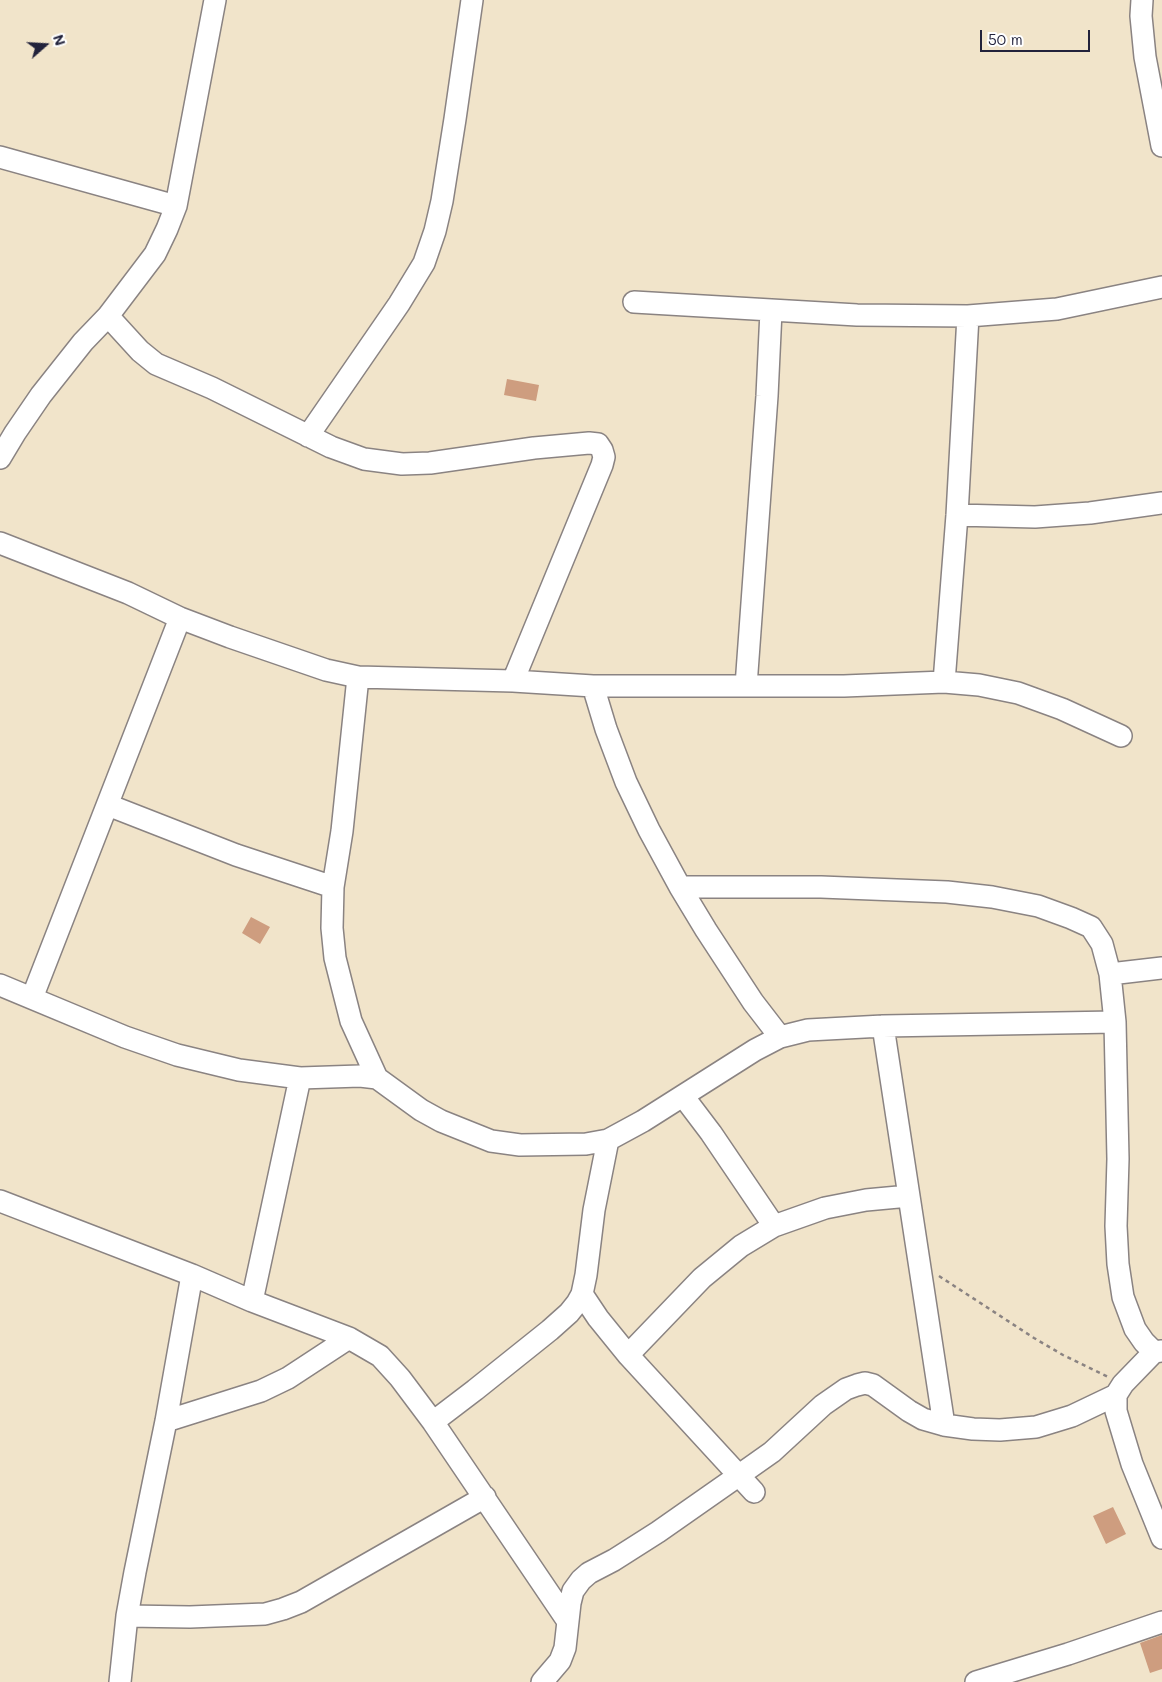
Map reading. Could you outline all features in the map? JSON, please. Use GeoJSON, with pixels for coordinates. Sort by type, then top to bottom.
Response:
{"type":"FeatureCollection","features":[{"type":"Feature","properties":{"kind":"street"},"geometry":{"type":"LineString","coordinates":[[0,458],[7,430],[41,394],[77,349],[108,316],[155,254],[176,206],[215,0]]}},
{"type":"Feature","properties":{"kind":"street"},"geometry":{"type":"LineString","coordinates":[[308,436],[399,304],[424,263],[435,231],[442,201],[472,0]]}},
{"type":"Feature","properties":{"kind":"street"},"geometry":{"type":"LineString","coordinates":[[1142,0],[1141,16],[1145,57],[1162,146]]}},
{"type":"Feature","properties":{"kind":"street"},"geometry":{"type":"LineString","coordinates":[[0,158],[176,206]]}},
{"type":"Feature","properties":{"kind":"street"},"geometry":{"type":"LineString","coordinates":[[634,302],[857,315],[968,316],[1057,309],[1162,287]]}},
{"type":"Feature","properties":{"kind":"street"},"geometry":{"type":"LineString","coordinates":[[746,686],[771,311]]}},
{"type":"Feature","properties":{"kind":"street"},"geometry":{"type":"LineString","coordinates":[[108,316],[140,351],[156,364],[212,388],[331,447],[364,459],[402,464],[430,463],[534,448],[598,444],[604,457],[602,465],[514,681]]}},
{"type":"Feature","properties":{"kind":"street"},"geometry":{"type":"LineString","coordinates":[[944,682],[957,515],[968,316]]}},
{"type":"Feature","properties":{"kind":"street"},"geometry":{"type":"LineString","coordinates":[[957,515],[1035,517],[1090,513],[1162,503]]}},
{"type":"Feature","properties":{"kind":"street"},"geometry":{"type":"LineString","coordinates":[[0,543],[128,593],[180,618],[291,659],[326,670],[358,677],[514,681],[593,686],[844,686],[944,682],[979,685],[1018,693],[1062,709],[1121,736]]}},
{"type":"Feature","properties":{"kind":"street"},"geometry":{"type":"LineString","coordinates":[[32,998],[180,618]]}},
{"type":"Feature","properties":{"kind":"street"},"geometry":{"type":"LineString","coordinates":[[358,677],[342,831],[333,887],[332,928],[335,958],[351,1021],[377,1078]]}},
{"type":"Feature","properties":{"kind":"street"},"geometry":{"type":"LineString","coordinates":[[593,686],[606,729],[626,782],[649,830],[680,887],[730,969],[780,1037]]}},
{"type":"Feature","properties":{"kind":"street"},"geometry":{"type":"LineString","coordinates":[[108,805],[219,848],[333,887]]}},
{"type":"Feature","properties":{"kind":"street"},"geometry":{"type":"LineString","coordinates":[[542,1682],[560,1660],[565,1648],[573,1591],[581,1580],[589,1573],[614,1560],[658,1532],[738,1476],[778,1446],[834,1397],[857,1385],[872,1384],[908,1411],[923,1419],[944,1425],[1000,1430],[1036,1427],[1072,1416],[1119,1390],[1158,1351],[1144,1342],[1135,1328],[1123,1297],[1118,1264],[1116,1226],[1118,1159],[1115,1022],[1110,974],[1102,944],[1091,928],[1072,918],[1038,906],[992,897],[938,892],[821,887],[680,887]]}},
{"type":"Feature","properties":{"kind":"street"},"geometry":{"type":"LineString","coordinates":[[1110,974],[1162,968]]}},
{"type":"Feature","properties":{"kind":"street"},"geometry":{"type":"LineString","coordinates":[[0,985],[125,1037],[177,1055],[239,1070],[300,1078],[360,1076],[377,1078],[421,1110],[441,1121],[491,1141],[520,1145],[586,1144],[608,1140],[625,1132],[754,1050],[780,1037],[808,1030],[883,1026],[1115,1022]]}},
{"type":"Feature","properties":{"kind":"street"},"geometry":{"type":"LineString","coordinates":[[883,1026],[944,1425]]}},
{"type":"Feature","properties":{"kind":"street"},"geometry":{"type":"LineString","coordinates":[[252,1301],[300,1078]]}},
{"type":"Feature","properties":{"kind":"street"},"geometry":{"type":"LineString","coordinates":[[683,1096],[711,1133],[774,1226]]}},
{"type":"Feature","properties":{"kind":"street"},"geometry":{"type":"LineString","coordinates":[[433,1422],[550,1330],[569,1313],[582,1294],[594,1210],[608,1140]]}},
{"type":"Feature","properties":{"kind":"street"},"geometry":{"type":"LineString","coordinates":[[628,1355],[702,1278],[740,1246],[774,1226],[825,1208],[866,1200],[909,1196]]}},
{"type":"Feature","properties":{"kind":"street"},"geometry":{"type":"LineString","coordinates":[[0,1201],[349,1338],[380,1356],[400,1378],[433,1422],[568,1620]]}},
{"type":"Feature","properties":{"kind":"street"},"geometry":{"type":"LineString","coordinates":[[120,1682],[127,1616],[166,1421],[192,1275]]}},
{"type":"Feature","properties":{"kind":"street"},"geometry":{"type":"LineString","coordinates":[[582,1294],[598,1318],[628,1355],[754,1492]]}},
{"type":"Feature","properties":{"kind":"street"},"geometry":{"type":"LineString","coordinates":[[166,1421],[270,1387],[288,1378],[349,1338]]}},
{"type":"Feature","properties":{"kind":"street"},"geometry":{"type":"LineString","coordinates":[[1119,1390],[1116,1411],[1132,1464],[1162,1538]]}},
{"type":"Feature","properties":{"kind":"street"},"geometry":{"type":"LineString","coordinates":[[127,1616],[265,1614],[283,1609],[301,1602],[485,1497]]}},
{"type":"Feature","properties":{"kind":"street"},"geometry":{"type":"LineString","coordinates":[[976,1682],[1068,1654],[1162,1622]]}},
{"type":"Feature","properties":{"kind":"path"},"geometry":{"type":"LineString","coordinates":[[918,1262],[1034,1338],[1119,1390]]}},
{"type":"Feature","properties":{"kind":"building"},"geometry":{"type":"Polygon","coordinates":[[[507,379],[539,385],[536,401],[504,395],[507,379]]]}},
{"type":"Feature","properties":{"kind":"building"},"geometry":{"type":"Polygon","coordinates":[[[251,917],[270,927],[260,944],[242,933],[251,917]]]}},
{"type":"Feature","properties":{"kind":"building"},"geometry":{"type":"Polygon","coordinates":[[[1113,1507],[1126,1534],[1106,1544],[1093,1516],[1113,1507]]]}},
{"type":"Feature","properties":{"kind":"building"},"geometry":{"type":"Polygon","coordinates":[[[1162,1635],[1162,1669],[1150,1673],[1140,1643],[1162,1635]]]}}]}
